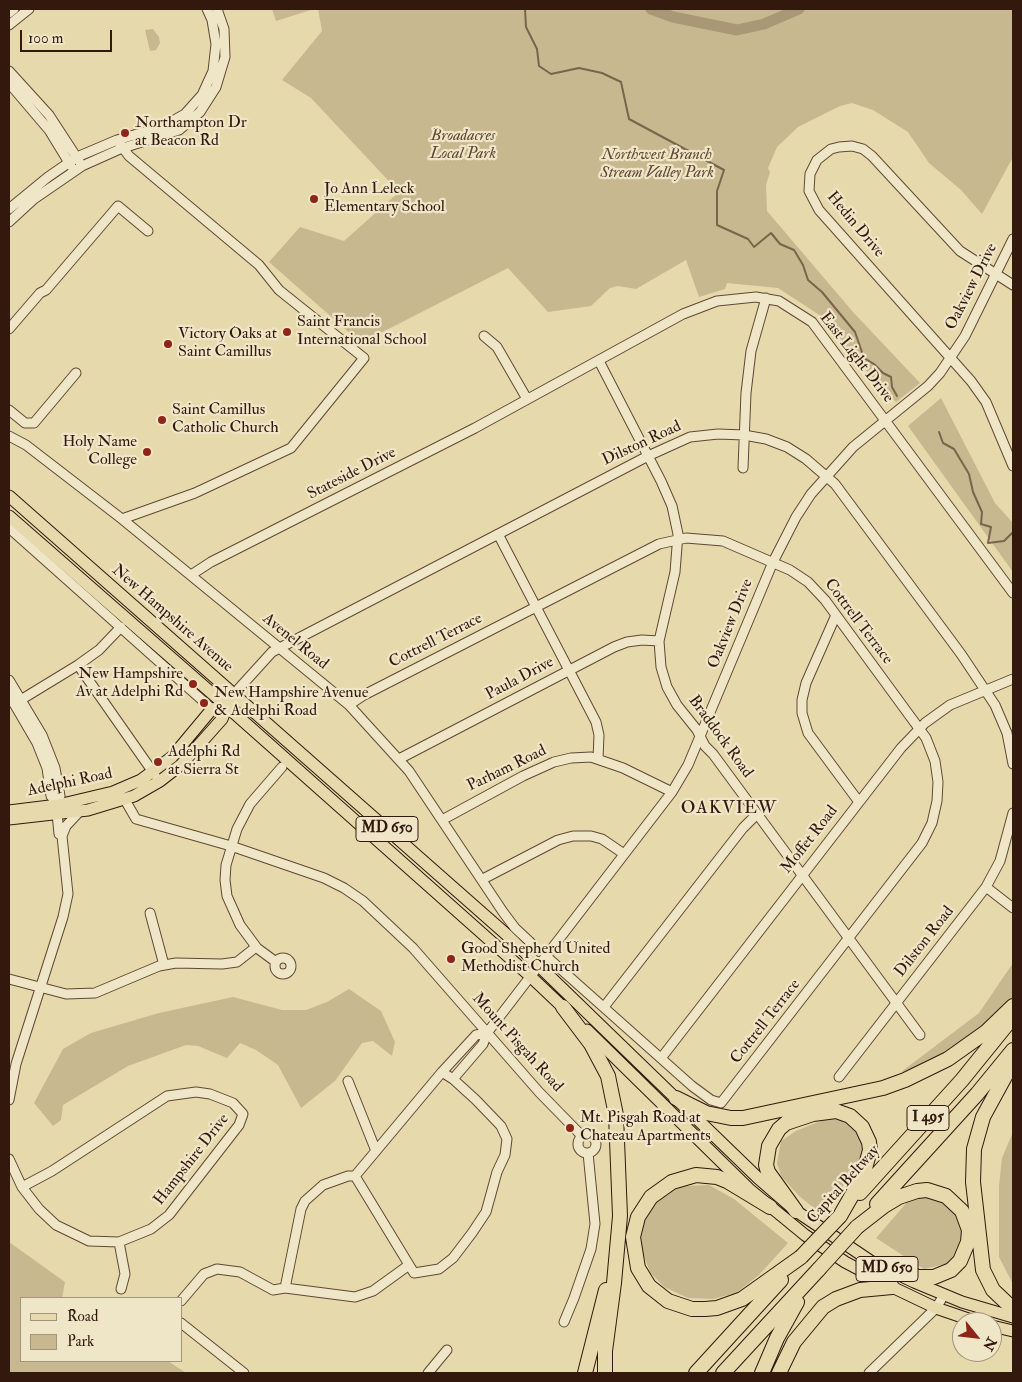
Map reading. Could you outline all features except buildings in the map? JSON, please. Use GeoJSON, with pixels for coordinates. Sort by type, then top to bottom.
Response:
{"type":"FeatureCollection","features":[{"type":"Feature","properties":{"kind":"highway"},"geometry":{"type":"LineString","coordinates":[[676,1098],[706,1113],[731,1118],[743,1118],[883,1088],[905,1080],[948,1059],[986,1032],[1013,1006]]}},
{"type":"Feature","properties":{"kind":"highway"},"geometry":{"type":"LineString","coordinates":[[563,1007],[591,1044],[608,1076],[617,1125],[620,1216],[614,1283],[604,1351],[605,1373]]}},
{"type":"Feature","properties":{"kind":"highway","name":"Capital Beltway"},"geometry":{"type":"LineString","coordinates":[[696,1373],[962,1080],[1013,1017]]}},
{"type":"Feature","properties":{"kind":"highway","name":"I 495"},"geometry":{"type":"LineString","coordinates":[[723,1373],[977,1094],[1013,1050]]}},
{"type":"Feature","properties":{"kind":"highway"},"geometry":{"type":"LineString","coordinates":[[1013,1062],[983,1117],[974,1149],[973,1182],[983,1270],[993,1290],[1013,1309]]}},
{"type":"Feature","properties":{"kind":"highway"},"geometry":{"type":"LineString","coordinates":[[796,1211],[768,1172],[766,1165],[769,1146],[779,1129],[786,1123],[813,1114],[836,1111],[850,1116],[862,1126],[869,1142],[870,1150],[863,1176],[840,1216]]}},
{"type":"Feature","properties":{"kind":"highway"},"geometry":{"type":"LineString","coordinates":[[770,1207],[717,1177],[696,1175],[672,1182],[651,1197],[638,1217],[633,1238],[638,1268],[649,1286],[668,1301],[692,1309],[705,1309],[717,1308],[742,1299],[801,1257]]}},
{"type":"Feature","properties":{"kind":"highway"},"geometry":{"type":"LineString","coordinates":[[857,1227],[884,1206],[899,1197],[917,1191],[927,1190],[946,1196],[962,1211],[969,1230],[968,1242],[960,1261],[951,1270],[934,1277],[918,1277],[896,1267],[886,1269]]}},
{"type":"Feature","properties":{"kind":"highway"},"geometry":{"type":"LineString","coordinates":[[585,1373],[608,1282],[620,1216]]}},
{"type":"Feature","properties":{"kind":"highway"},"geometry":{"type":"LineString","coordinates":[[762,1373],[783,1326],[819,1269]]}},
{"type":"Feature","properties":{"kind":"highway"},"geometry":{"type":"LineString","coordinates":[[779,1373],[794,1342],[823,1307],[836,1299],[860,1290],[892,1288]]}},
{"type":"Feature","properties":{"kind":"main road","name":"New Hampshire Avenue"},"geometry":{"type":"LineString","coordinates":[[9,496],[233,695],[542,961],[676,1098],[758,1178],[796,1211],[834,1238],[886,1269],[944,1295],[1013,1317]]}},
{"type":"Feature","properties":{"kind":"main road","name":"New Hampshire Avenue"},"geometry":{"type":"LineString","coordinates":[[9,516],[530,976],[770,1207],[824,1249],[892,1288],[952,1313]]}},
{"type":"Feature","properties":{"kind":"main road","name":"Adelphi Road"},"geometry":{"type":"LineString","coordinates":[[9,820],[57,809],[112,792],[156,777],[182,764],[221,720],[226,706],[233,695]]}},
{"type":"Feature","properties":{"kind":"main road"},"geometry":{"type":"LineString","coordinates":[[212,709],[226,706]]}},
{"type":"Feature","properties":{"kind":"main road","name":"Adelphi Road"},"geometry":{"type":"LineString","coordinates":[[9,811],[57,809],[80,811],[125,800],[156,777],[212,709]]}},
{"type":"Feature","properties":{"kind":"street"},"geometry":{"type":"LineString","coordinates":[[9,13],[14,9]]}},
{"type":"Feature","properties":{"kind":"street"},"geometry":{"type":"LineString","coordinates":[[9,25],[29,9]]}},
{"type":"Feature","properties":{"kind":"street"},"geometry":{"type":"LineString","coordinates":[[9,209],[76,164],[117,140],[164,126],[185,114],[202,95],[218,67],[212,20],[207,9]]}},
{"type":"Feature","properties":{"kind":"street"},"geometry":{"type":"LineString","coordinates":[[9,222],[76,164],[167,135],[191,121],[210,100],[226,44],[217,9]]}},
{"type":"Feature","properties":{"kind":"street"},"geometry":{"type":"LineString","coordinates":[[9,71],[39,102],[76,164]]}},
{"type":"Feature","properties":{"kind":"street"},"geometry":{"type":"LineString","coordinates":[[9,83],[50,130],[76,164]]}},
{"type":"Feature","properties":{"kind":"street"},"geometry":{"type":"LineString","coordinates":[[117,140],[129,156],[267,272],[280,290],[364,358],[291,448],[195,493],[122,519]]}},
{"type":"Feature","properties":{"kind":"street","name":"Hedin Drive"},"geometry":{"type":"LineString","coordinates":[[1013,284],[960,251],[872,156],[863,149],[852,146],[831,148],[817,160],[810,174],[809,190],[819,210],[951,358],[986,402],[1013,466]]}},
{"type":"Feature","properties":{"kind":"street"},"geometry":{"type":"LineString","coordinates":[[9,329],[40,293],[46,290],[118,206],[148,231]]}},
{"type":"Feature","properties":{"kind":"street","name":"Oakview Drive"},"geometry":{"type":"LineString","coordinates":[[453,1078],[484,1044],[487,1033],[672,792],[688,765],[773,562],[796,517],[826,476],[853,447],[928,386],[951,358],[965,336],[1013,239]]}},
{"type":"Feature","properties":{"kind":"street","name":"East Light Drive"},"geometry":{"type":"LineString","coordinates":[[527,399],[683,314],[703,306],[734,297],[766,298],[789,306],[812,322],[1013,593]]}},
{"type":"Feature","properties":{"kind":"street"},"geometry":{"type":"LineString","coordinates":[[743,468],[751,351],[766,298]]}},
{"type":"Feature","properties":{"kind":"street"},"geometry":{"type":"LineString","coordinates":[[484,336],[497,347],[527,399]]}},
{"type":"Feature","properties":{"kind":"street","name":"Braddock Road"},"geometry":{"type":"LineString","coordinates":[[599,361],[672,506],[678,540],[675,572],[659,641],[667,687],[705,746],[713,754],[920,1035]]}},
{"type":"Feature","properties":{"kind":"street"},"geometry":{"type":"LineString","coordinates":[[9,410],[25,423],[34,423],[76,373]]}},
{"type":"Feature","properties":{"kind":"street","name":"Stateside Drive"},"geometry":{"type":"LineString","coordinates":[[191,575],[212,562],[527,399]]}},
{"type":"Feature","properties":{"kind":"street","name":"Dilston Road"},"geometry":{"type":"LineString","coordinates":[[233,695],[272,652],[648,456],[690,437],[718,434],[744,435],[766,439],[787,447],[806,459],[844,495],[995,704],[1007,733],[1013,764]]}},
{"type":"Feature","properties":{"kind":"street","name":"Avenel Road"},"geometry":{"type":"LineString","coordinates":[[9,436],[41,456],[122,519],[349,705],[399,759],[515,928],[531,943]]}},
{"type":"Feature","properties":{"kind":"street"},"geometry":{"type":"LineString","coordinates":[[9,528],[212,709]]}},
{"type":"Feature","properties":{"kind":"street"},"geometry":{"type":"LineString","coordinates":[[498,534],[596,722],[599,735],[598,759]]}},
{"type":"Feature","properties":{"kind":"street","name":"Cottrell Terrace"},"geometry":{"type":"LineString","coordinates":[[349,705],[364,695],[645,549],[678,540],[699,538],[723,541],[773,562],[808,582],[836,615],[919,729],[935,761],[938,782],[937,801],[932,823],[922,843],[721,1104],[711,1100],[699,1091],[662,1057]]}},
{"type":"Feature","properties":{"kind":"street"},"geometry":{"type":"LineString","coordinates":[[836,615],[806,683],[802,700],[802,713],[808,733],[859,802]]}},
{"type":"Feature","properties":{"kind":"street"},"geometry":{"type":"LineString","coordinates":[[17,702],[99,650],[121,627]]}},
{"type":"Feature","properties":{"kind":"street","name":"Paula Drive"},"geometry":{"type":"LineString","coordinates":[[399,759],[569,670],[627,642],[642,640],[659,641]]}},
{"type":"Feature","properties":{"kind":"street"},"geometry":{"type":"LineString","coordinates":[[78,665],[156,777]]}},
{"type":"Feature","properties":{"kind":"street","name":"Moffet Road"},"geometry":{"type":"LineString","coordinates":[[662,1057],[859,802],[919,729],[950,706],[1013,679]]}},
{"type":"Feature","properties":{"kind":"street"},"geometry":{"type":"LineString","coordinates":[[9,680],[17,702]]}},
{"type":"Feature","properties":{"kind":"street"},"geometry":{"type":"LineString","coordinates":[[9,695],[17,702],[42,734],[60,796],[57,809],[59,834],[62,836],[68,882],[67,903],[16,1064],[9,1100]]}},
{"type":"Feature","properties":{"kind":"street","name":"Parham Road"},"geometry":{"type":"LineString","coordinates":[[442,820],[554,762],[571,758],[591,756],[623,768],[672,792]]}},
{"type":"Feature","properties":{"kind":"street"},"geometry":{"type":"LineString","coordinates":[[276,962],[256,947],[240,925],[228,896],[226,865],[231,846],[250,804],[282,767]]}},
{"type":"Feature","properties":{"kind":"street","name":"Mount Pisgah Road"},"geometry":{"type":"LineString","coordinates":[[125,800],[136,819],[231,846],[324,878],[344,888],[362,901],[414,948],[487,1033],[582,1136]]}},
{"type":"Feature","properties":{"kind":"street"},"geometry":{"type":"LineString","coordinates":[[62,836],[66,826],[80,811]]}},
{"type":"Feature","properties":{"kind":"street"},"geometry":{"type":"LineString","coordinates":[[604,1007],[743,828],[757,814]]}},
{"type":"Feature","properties":{"kind":"street","name":"Dilston Road"},"geometry":{"type":"LineString","coordinates":[[839,1077],[986,887],[1000,861],[1013,814]]}},
{"type":"Feature","properties":{"kind":"street"},"geometry":{"type":"LineString","coordinates":[[483,879],[558,840],[573,836],[591,836],[602,839],[624,854]]}},
{"type":"Feature","properties":{"kind":"street"},"geometry":{"type":"LineString","coordinates":[[986,887],[1013,908]]}},
{"type":"Feature","properties":{"kind":"street"},"geometry":{"type":"LineString","coordinates":[[150,913],[164,965]]}},
{"type":"Feature","properties":{"kind":"street"},"geometry":{"type":"LineString","coordinates":[[9,979],[76,995],[95,994],[164,965],[176,963],[230,964],[237,962],[256,947]]}},
{"type":"Feature","properties":{"kind":"street"},"geometry":{"type":"LineString","coordinates":[[542,961],[604,1007],[662,1057]]}},
{"type":"Feature","properties":{"kind":"street"},"geometry":{"type":"LineString","coordinates":[[285,1288],[301,1209],[305,1201],[323,1185],[348,1176],[355,1176],[442,1072],[476,1035],[487,1033]]}},
{"type":"Feature","properties":{"kind":"street"},"geometry":{"type":"LineString","coordinates":[[355,1176],[414,1273],[439,1269],[452,1258],[486,1212],[497,1172],[505,1154],[507,1139],[501,1126],[453,1078],[442,1072]]}},
{"type":"Feature","properties":{"kind":"street"},"geometry":{"type":"LineString","coordinates":[[348,1081],[376,1151]]}},
{"type":"Feature","properties":{"kind":"street","name":"Hampshire Drive"},"geometry":{"type":"LineString","coordinates":[[9,1158],[22,1187],[45,1216],[68,1232],[88,1240],[119,1242],[151,1230],[169,1215],[241,1122],[243,1116],[240,1108],[221,1097],[204,1092],[177,1094],[159,1100],[80,1153],[22,1187]]}},
{"type":"Feature","properties":{"kind":"street"},"geometry":{"type":"LineString","coordinates":[[588,1135],[596,1141],[596,1148],[588,1153],[581,1151],[578,1146],[582,1136],[588,1135]]}},
{"type":"Feature","properties":{"kind":"street"},"geometry":{"type":"LineString","coordinates":[[564,1322],[588,1257],[595,1224],[588,1153]]}},
{"type":"Feature","properties":{"kind":"street"},"geometry":{"type":"LineString","coordinates":[[119,1242],[125,1274],[121,1289]]}},
{"type":"Feature","properties":{"kind":"street"},"geometry":{"type":"LineString","coordinates":[[182,1300],[204,1274],[217,1269],[240,1272],[273,1290],[285,1288],[341,1296],[362,1296],[373,1291],[409,1265]]}},
{"type":"Feature","properties":{"kind":"street"},"geometry":{"type":"LineString","coordinates":[[869,1373],[936,1308],[944,1295]]}},
{"type":"Feature","properties":{"kind":"street"},"geometry":{"type":"LineString","coordinates":[[182,1323],[244,1373]]}},
{"type":"Feature","properties":{"kind":"street"},"geometry":{"type":"LineString","coordinates":[[428,1373],[447,1350]]}},
{"type":"Feature","properties":{"kind":"green space"},"geometry":{"type":"Polygon","coordinates":[[[272,9],[314,9],[276,21],[272,9]]]}},
{"type":"Feature","properties":{"kind":"green space","name":"Northwest Branch Stream Valley Park"},"geometry":{"type":"Polygon","coordinates":[[[318,9],[1013,9],[1013,157],[982,214],[961,190],[929,163],[908,132],[873,110],[852,103],[840,106],[798,127],[777,147],[768,168],[770,172],[766,185],[767,211],[853,312],[920,383],[896,402],[877,384],[824,318],[778,288],[727,283],[725,289],[699,297],[686,260],[636,289],[618,286],[610,288],[591,306],[548,312],[508,268],[361,343],[269,262],[300,227],[344,241],[399,192],[311,98],[282,80],[322,31],[318,9]]]}},
{"type":"Feature","properties":{"kind":"green space"},"geometry":{"type":"Polygon","coordinates":[[[153,29],[159,37],[160,43],[156,50],[150,51],[145,30],[153,29]]]}},
{"type":"Feature","properties":{"kind":"green space"},"geometry":{"type":"Polygon","coordinates":[[[941,398],[995,503],[1013,523],[1013,572],[908,426],[941,398]]]}},
{"type":"Feature","properties":{"kind":"green space"},"geometry":{"type":"Polygon","coordinates":[[[1013,963],[1013,996],[1005,1007],[978,1030],[928,1064],[901,1072],[979,1013],[1013,963]]]}},
{"type":"Feature","properties":{"kind":"green space"},"geometry":{"type":"Polygon","coordinates":[[[349,989],[381,1011],[395,1042],[392,1056],[373,1041],[362,1043],[335,1081],[301,1108],[278,1065],[256,1050],[240,1043],[227,1058],[198,1046],[186,1045],[128,1066],[63,1105],[61,1120],[53,1126],[34,1103],[63,1049],[91,1033],[159,1013],[233,997],[282,1010],[306,1010],[327,1002],[349,989]]]}},
{"type":"Feature","properties":{"kind":"green space"},"geometry":{"type":"Polygon","coordinates":[[[828,1118],[845,1121],[859,1134],[863,1153],[860,1168],[819,1212],[799,1196],[781,1176],[777,1163],[781,1141],[796,1131],[828,1118]]]}},
{"type":"Feature","properties":{"kind":"green space"},"geometry":{"type":"Polygon","coordinates":[[[1013,1132],[1013,1284],[999,1257],[999,1186],[1002,1158],[1013,1132]]]}},
{"type":"Feature","properties":{"kind":"green space"},"geometry":{"type":"Polygon","coordinates":[[[709,1185],[734,1199],[788,1243],[759,1275],[736,1293],[713,1299],[688,1298],[664,1287],[650,1272],[642,1251],[641,1230],[650,1208],[665,1193],[686,1186],[709,1185]]]}},
{"type":"Feature","properties":{"kind":"green space"},"geometry":{"type":"Polygon","coordinates":[[[922,1197],[939,1199],[953,1209],[962,1223],[963,1237],[957,1252],[946,1264],[924,1269],[876,1238],[909,1200],[922,1197]]]}},
{"type":"Feature","properties":{"kind":"green space"},"geometry":{"type":"Polygon","coordinates":[[[9,1242],[65,1282],[62,1297],[20,1297],[20,1362],[170,1362],[186,1373],[9,1373],[9,1242]]]}},
{"type":"Feature","properties":{"kind":"waterway"},"geometry":{"type":"LineString","coordinates":[[525,9],[526,27],[537,49],[539,66],[551,74],[579,68],[602,73],[621,82],[629,119],[724,170],[717,191],[717,225],[748,239],[754,247],[771,233],[780,244],[794,250],[803,265],[808,280],[822,292],[855,332],[864,358],[891,377],[892,387],[897,396]]}},
{"type":"Feature","properties":{"kind":"waterway"},"geometry":{"type":"LineString","coordinates":[[651,9],[673,17],[737,30],[764,24],[799,9]]}},
{"type":"Feature","properties":{"kind":"waterway"},"geometry":{"type":"LineString","coordinates":[[939,432],[943,443],[954,449],[969,474],[973,492],[982,512],[981,524],[991,527],[988,543],[1004,541],[1012,533],[1013,536]]}},
{"type":"Feature","properties":{"kind":"place","name":"Northampton Dr at Beacon Rd"},"geometry":{"type":"Point","coordinates":[125,133]}},
{"type":"Feature","properties":{"kind":"place","name":"Jo Ann Leleck Elementary School"},"geometry":{"type":"Point","coordinates":[314,199]}},
{"type":"Feature","properties":{"kind":"place","name":"Saint Francis International School"},"geometry":{"type":"Point","coordinates":[287,332]}},
{"type":"Feature","properties":{"kind":"place","name":"Victory Oaks at Saint Camillus"},"geometry":{"type":"Point","coordinates":[168,344]}},
{"type":"Feature","properties":{"kind":"place","name":"Saint Camillus Catholic Church"},"geometry":{"type":"Point","coordinates":[162,420]}},
{"type":"Feature","properties":{"kind":"place","name":"Holy Name College"},"geometry":{"type":"Point","coordinates":[147,452]}},
{"type":"Feature","properties":{"kind":"place","name":"New Hampshire Av at Adelphi Rd"},"geometry":{"type":"Point","coordinates":[193,684]}},
{"type":"Feature","properties":{"kind":"place","name":"New Hampshire Avenue & Adelphi Road"},"geometry":{"type":"Point","coordinates":[204,703]}},
{"type":"Feature","properties":{"kind":"place","name":"Adelphi Rd at Sierra St"},"geometry":{"type":"Point","coordinates":[158,762]}},
{"type":"Feature","properties":{"kind":"place","name":"Good Shepherd United Methodist Church"},"geometry":{"type":"Point","coordinates":[451,959]}},
{"type":"Feature","properties":{"kind":"place","name":"Mt. Pisgah Road at Chateau Apartments"},"geometry":{"type":"Point","coordinates":[570,1128]}},
{"type":"Feature","properties":{"kind":"district","name":"OAKVIEW"},"geometry":{"type":"Point","coordinates":[729,809]}},
{"type":"Feature","properties":{"kind":"park label","name":"Broadacres Local Park"},"geometry":{"type":"Point","coordinates":[463,146]}}]}
